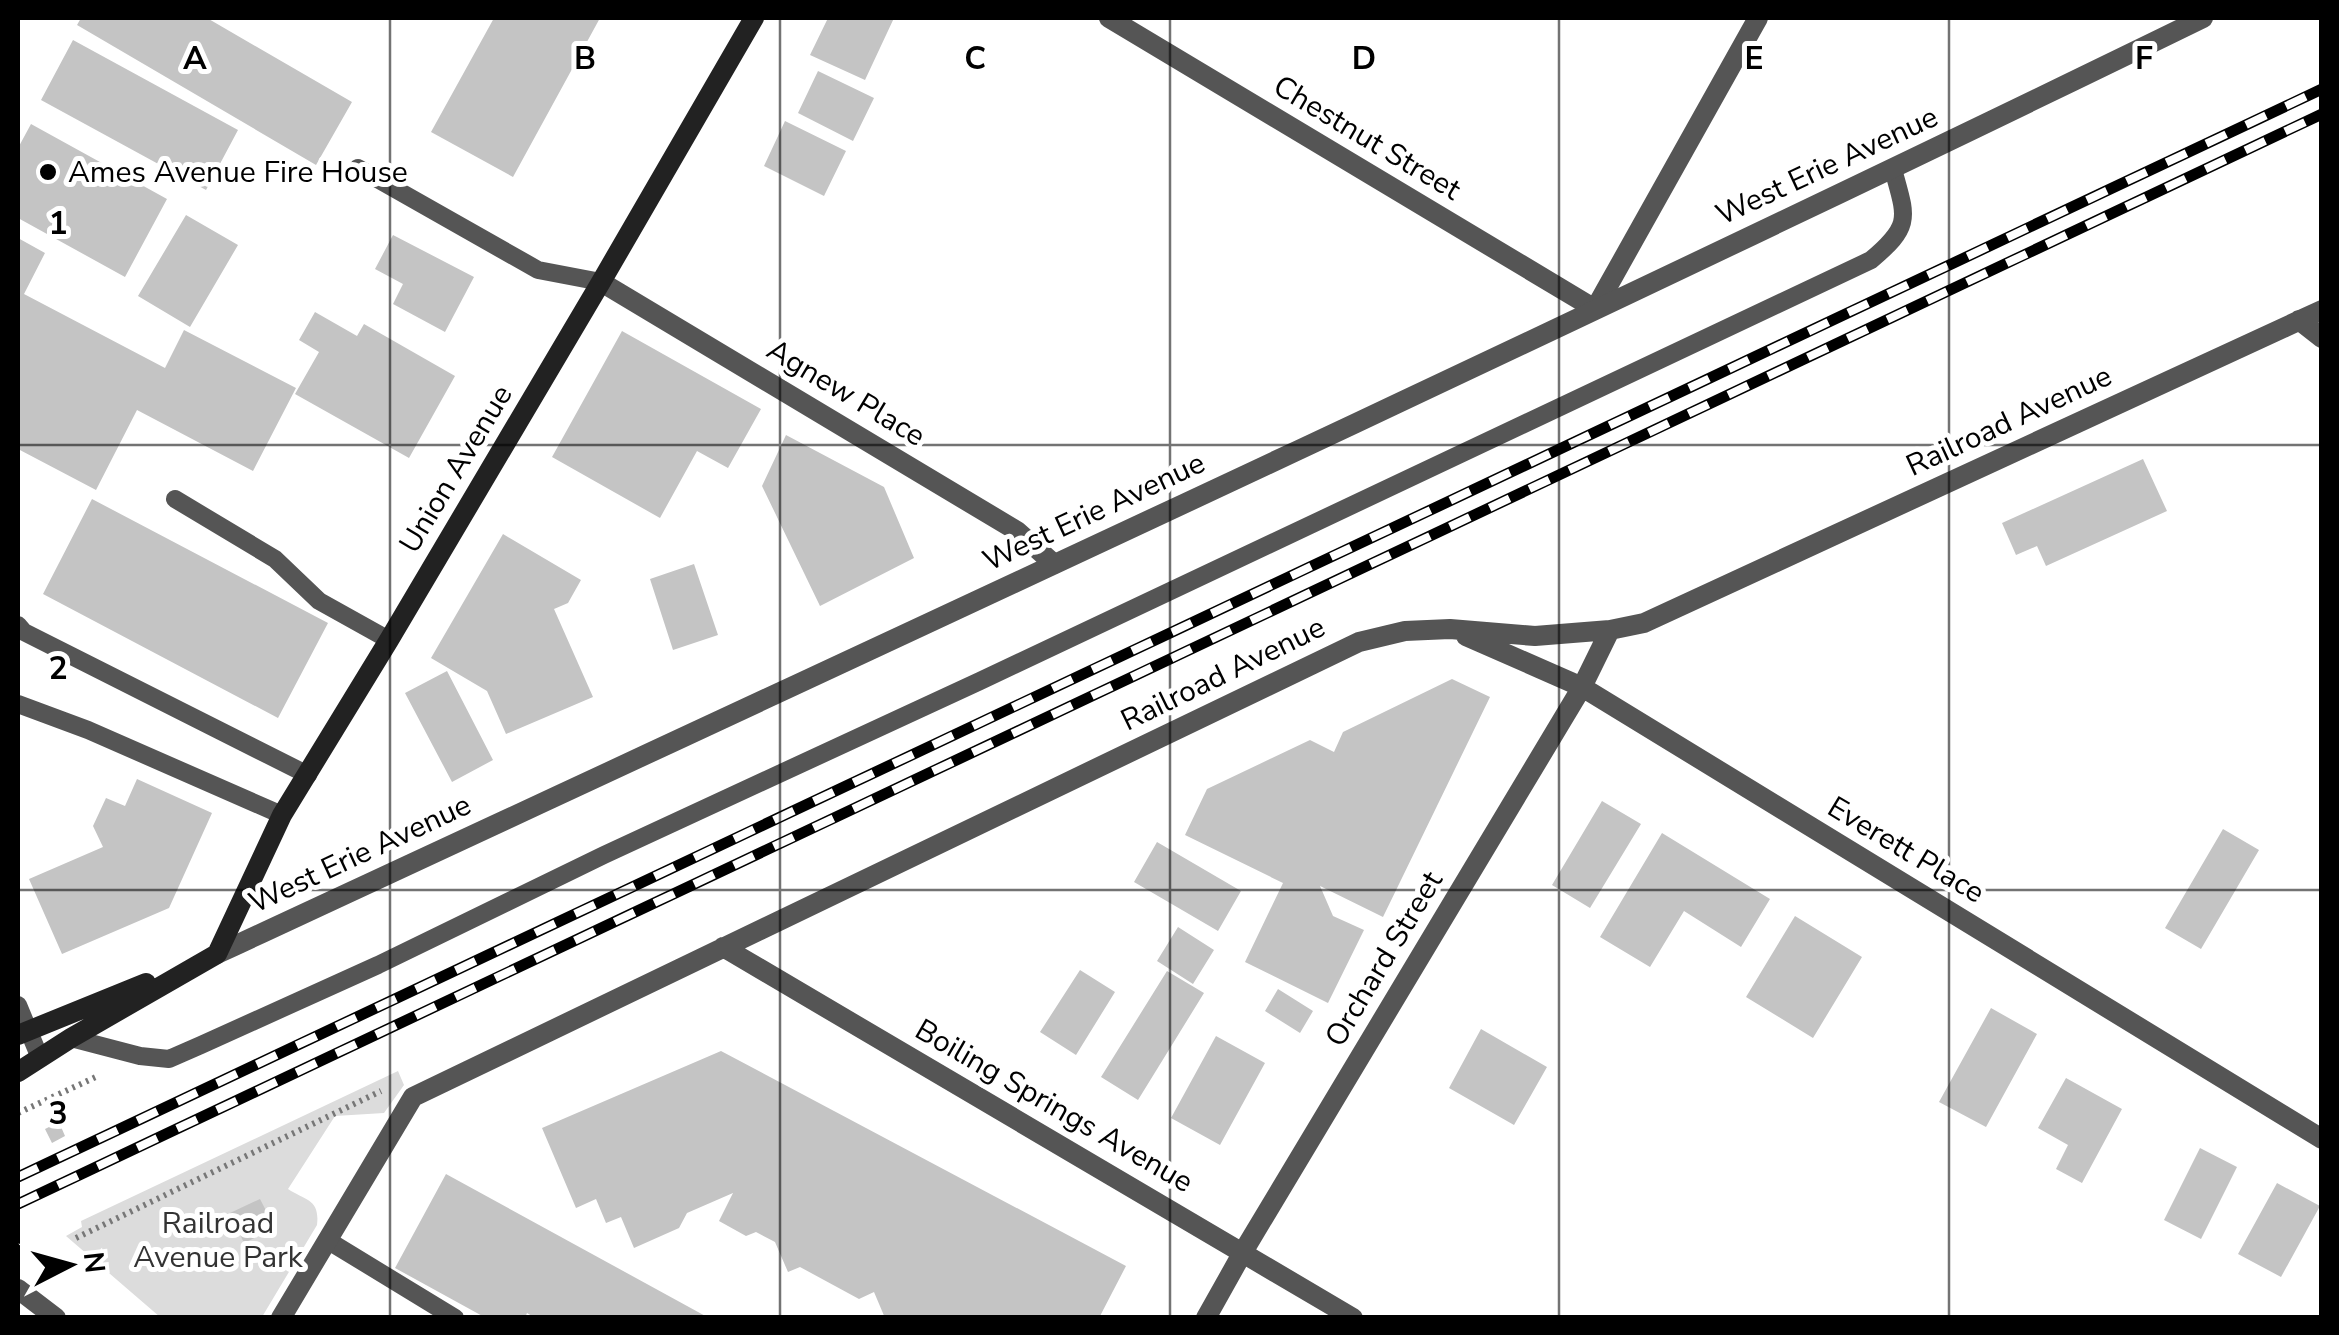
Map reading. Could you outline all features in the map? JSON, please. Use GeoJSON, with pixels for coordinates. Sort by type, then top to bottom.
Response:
{"type":"FeatureCollection","features":[{"type":"Feature","properties":{"kind":"main road","name":"Union Avenue"},"geometry":{"type":"LineString","coordinates":[[217,954],[282,815],[390,640],[754,18]]}},
{"type":"Feature","properties":{"kind":"main road"},"geometry":{"type":"LineString","coordinates":[[23,1033],[217,954]]}},
{"type":"Feature","properties":{"kind":"main road","name":"West Erie Avenue"},"geometry":{"type":"LineString","coordinates":[[18,1072],[217,954]]}},
{"type":"Feature","properties":{"kind":"street","name":"Chestnut Street"},"geometry":{"type":"LineString","coordinates":[[1108,18],[1595,309]]}},
{"type":"Feature","properties":{"kind":"street"},"geometry":{"type":"LineString","coordinates":[[1595,309],[1758,18]]}},
{"type":"Feature","properties":{"kind":"street","name":"West Erie Avenue"},"geometry":{"type":"LineString","coordinates":[[217,954],[1894,169],[2203,18]]}},
{"type":"Feature","properties":{"kind":"street","name":"Agnew Place"},"geometry":{"type":"LineString","coordinates":[[601,282],[1018,530],[1054,564]]}},
{"type":"Feature","properties":{"kind":"street","name":"Railroad Avenue"},"geometry":{"type":"LineString","coordinates":[[413,1097],[1360,642],[1406,631],[1450,629],[1534,636],[1644,623],[2322,310]]}},
{"type":"Feature","properties":{"kind":"street"},"geometry":{"type":"LineString","coordinates":[[2300,320],[2322,338]]}},
{"type":"Feature","properties":{"kind":"street","name":"Everett Place"},"geometry":{"type":"LineString","coordinates":[[1450,629],[1582,687],[2322,1138]]}},
{"type":"Feature","properties":{"kind":"street","name":"Orchard Street"},"geometry":{"type":"LineString","coordinates":[[1206,1318],[1582,687],[1610,630]]}},
{"type":"Feature","properties":{"kind":"street","name":"Boiling Springs Avenue"},"geometry":{"type":"LineString","coordinates":[[724,948],[1353,1318]]}},
{"type":"Feature","properties":{"kind":"street"},"geometry":{"type":"LineString","coordinates":[[280,1318],[413,1097]]}},
{"type":"Feature","properties":{"kind":"street"},"geometry":{"type":"LineString","coordinates":[[18,1290],[56,1318]]}},
{"type":"Feature","properties":{"kind":"lane"},"geometry":{"type":"LineString","coordinates":[[358,168],[538,270],[601,282]]}},
{"type":"Feature","properties":{"kind":"lane"},"geometry":{"type":"LineString","coordinates":[[71,1038],[140,1056],[168,1058],[378,965],[1871,260],[1895,240],[1905,214],[1894,169]]}},
{"type":"Feature","properties":{"kind":"lane"},"geometry":{"type":"LineString","coordinates":[[175,499],[274,559],[319,601],[390,640]]}},
{"type":"Feature","properties":{"kind":"lane"},"geometry":{"type":"LineString","coordinates":[[18,625],[24,632],[308,775]]}},
{"type":"Feature","properties":{"kind":"lane"},"geometry":{"type":"LineString","coordinates":[[18,704],[88,730],[282,815]]}},
{"type":"Feature","properties":{"kind":"lane"},"geometry":{"type":"LineString","coordinates":[[18,1005],[23,1033],[40,1058]]}},
{"type":"Feature","properties":{"kind":"lane"},"geometry":{"type":"LineString","coordinates":[[327,1240],[455,1318]]}},
{"type":"Feature","properties":{"kind":"path"},"geometry":{"type":"LineString","coordinates":[[18,1113],[140,1056]]}},
{"type":"Feature","properties":{"kind":"path"},"geometry":{"type":"LineString","coordinates":[[76,1238],[394,1084],[413,1097]]}},
{"type":"Feature","properties":{"kind":"green space","name":"Railroad Avenue Park"},"geometry":{"type":"Polygon","coordinates":[[[398,1071],[404,1085],[384,1113],[335,1116],[288,1189],[314,1205],[317,1225],[262,1317],[160,1317],[66,1236],[82,1227],[81,1221],[398,1071]]]}},
{"type":"Feature","properties":{"kind":"building"},"geometry":{"type":"Polygon","coordinates":[[[81,18],[207,18],[352,102],[316,165],[77,25],[81,18]]]}},
{"type":"Feature","properties":{"kind":"building"},"geometry":{"type":"Polygon","coordinates":[[[494,18],[600,18],[513,177],[431,132],[494,18]]]}},
{"type":"Feature","properties":{"kind":"building"},"geometry":{"type":"Polygon","coordinates":[[[828,18],[894,18],[865,80],[810,55],[828,18]]]}},
{"type":"Feature","properties":{"kind":"building"},"geometry":{"type":"Polygon","coordinates":[[[73,40],[238,130],[206,190],[41,100],[73,40]]]}},
{"type":"Feature","properties":{"kind":"building"},"geometry":{"type":"Polygon","coordinates":[[[818,71],[874,98],[853,141],[798,113],[818,71]]]}},
{"type":"Feature","properties":{"kind":"building"},"geometry":{"type":"Polygon","coordinates":[[[785,121],[846,151],[824,196],[764,166],[785,121]]]}},
{"type":"Feature","properties":{"kind":"building"},"geometry":{"type":"Polygon","coordinates":[[[31,124],[167,199],[125,277],[18,218],[18,148],[31,124]]]}},
{"type":"Feature","properties":{"kind":"building"},"geometry":{"type":"Polygon","coordinates":[[[186,215],[238,245],[190,327],[138,296],[186,215]]]}},
{"type":"Feature","properties":{"kind":"building"},"geometry":{"type":"Polygon","coordinates":[[[393,235],[474,277],[445,332],[393,304],[403,284],[375,269],[393,235]]]}},
{"type":"Feature","properties":{"kind":"building"},"geometry":{"type":"Polygon","coordinates":[[[18,238],[45,253],[24,294],[165,368],[184,330],[296,388],[253,471],[137,410],[96,490],[18,449],[18,238]]]}},
{"type":"Feature","properties":{"kind":"building"},"geometry":{"type":"Polygon","coordinates":[[[315,312],[357,336],[364,324],[455,376],[409,458],[295,394],[319,352],[299,340],[315,312]]]}},
{"type":"Feature","properties":{"kind":"building"},"geometry":{"type":"Polygon","coordinates":[[[622,331],[761,409],[728,468],[697,451],[660,518],[552,457],[622,331]]]}},
{"type":"Feature","properties":{"kind":"building"},"geometry":{"type":"Polygon","coordinates":[[[786,435],[884,487],[914,558],[820,606],[762,486],[786,435]]]}},
{"type":"Feature","properties":{"kind":"building"},"geometry":{"type":"Polygon","coordinates":[[[2143,459],[2167,511],[2046,566],[2037,546],[2016,555],[2002,523],[2143,459]]]}},
{"type":"Feature","properties":{"kind":"building"},"geometry":{"type":"Polygon","coordinates":[[[92,499],[328,623],[278,718],[43,594],[92,499]]]}},
{"type":"Feature","properties":{"kind":"building"},"geometry":{"type":"Polygon","coordinates":[[[503,534],[581,580],[568,603],[554,609],[593,697],[506,734],[487,691],[431,658],[503,534]]]}},
{"type":"Feature","properties":{"kind":"building"},"geometry":{"type":"Polygon","coordinates":[[[694,564],[718,635],[673,650],[650,579],[694,564]]]}},
{"type":"Feature","properties":{"kind":"building"},"geometry":{"type":"Polygon","coordinates":[[[447,671],[493,760],[452,782],[405,693],[447,671]]]}},
{"type":"Feature","properties":{"kind":"building"},"geometry":{"type":"Polygon","coordinates":[[[1452,679],[1490,697],[1383,917],[1320,886],[1333,916],[1364,930],[1328,1003],[1245,962],[1283,883],[1185,835],[1207,789],[1310,740],[1334,752],[1343,732],[1452,679]]]}},
{"type":"Feature","properties":{"kind":"building"},"geometry":{"type":"Polygon","coordinates":[[[137,779],[212,813],[169,908],[62,954],[29,879],[103,847],[93,826],[106,798],[125,806],[137,779]]]}},
{"type":"Feature","properties":{"kind":"building"},"geometry":{"type":"Polygon","coordinates":[[[1602,801],[1641,824],[1590,908],[1552,885],[1602,801]]]}},
{"type":"Feature","properties":{"kind":"building"},"geometry":{"type":"Polygon","coordinates":[[[2223,829],[2259,850],[2201,949],[2165,928],[2223,829]]]}},
{"type":"Feature","properties":{"kind":"building"},"geometry":{"type":"Polygon","coordinates":[[[1662,833],[1770,899],[1741,947],[1684,911],[1650,967],[1600,937],[1662,833]]]}},
{"type":"Feature","properties":{"kind":"building"},"geometry":{"type":"Polygon","coordinates":[[[1157,842],[1241,891],[1218,931],[1134,882],[1157,842]]]}},
{"type":"Feature","properties":{"kind":"building"},"geometry":{"type":"Polygon","coordinates":[[[1795,916],[1862,957],[1813,1038],[1746,997],[1795,916]]]}},
{"type":"Feature","properties":{"kind":"building"},"geometry":{"type":"Polygon","coordinates":[[[1178,927],[1214,950],[1193,984],[1157,961],[1178,927]]]}},
{"type":"Feature","properties":{"kind":"building"},"geometry":{"type":"Polygon","coordinates":[[[1080,970],[1115,992],[1076,1055],[1040,1032],[1080,970]]]}},
{"type":"Feature","properties":{"kind":"building"},"geometry":{"type":"Polygon","coordinates":[[[1167,971],[1204,993],[1138,1100],[1101,1077],[1167,971]]]}},
{"type":"Feature","properties":{"kind":"building"},"geometry":{"type":"Polygon","coordinates":[[[1278,989],[1313,1011],[1300,1033],[1265,1011],[1278,989]]]}},
{"type":"Feature","properties":{"kind":"building"},"geometry":{"type":"Polygon","coordinates":[[[1991,1008],[2037,1034],[1986,1127],[1939,1102],[1991,1008]]]}},
{"type":"Feature","properties":{"kind":"building"},"geometry":{"type":"Polygon","coordinates":[[[1481,1029],[1547,1067],[1514,1125],[1449,1088],[1481,1029]]]}},
{"type":"Feature","properties":{"kind":"building"},"geometry":{"type":"Polygon","coordinates":[[[1216,1036],[1265,1063],[1220,1145],[1171,1118],[1216,1036]]]}},
{"type":"Feature","properties":{"kind":"building"},"geometry":{"type":"Polygon","coordinates":[[[721,1051],[1126,1266],[1099,1318],[885,1318],[874,1292],[859,1299],[800,1267],[788,1272],[775,1242],[756,1232],[746,1236],[719,1221],[733,1193],[687,1213],[679,1228],[634,1248],[621,1217],[606,1223],[596,1199],[576,1208],[542,1128],[721,1051]]]}},
{"type":"Feature","properties":{"kind":"building"},"geometry":{"type":"Polygon","coordinates":[[[2066,1078],[2122,1109],[2082,1183],[2056,1169],[2068,1145],[2038,1128],[2066,1078]]]}},
{"type":"Feature","properties":{"kind":"building"},"geometry":{"type":"Polygon","coordinates":[[[59,1122],[65,1136],[52,1143],[45,1129],[59,1122]]]}},
{"type":"Feature","properties":{"kind":"building"},"geometry":{"type":"Polygon","coordinates":[[[2200,1148],[2237,1167],[2201,1239],[2164,1220],[2200,1148]]]}},
{"type":"Feature","properties":{"kind":"building"},"geometry":{"type":"Polygon","coordinates":[[[446,1174],[709,1318],[535,1318],[527,1313],[525,1318],[486,1318],[395,1268],[446,1174]]]}},
{"type":"Feature","properties":{"kind":"building"},"geometry":{"type":"Polygon","coordinates":[[[2277,1183],[2320,1206],[2281,1277],[2238,1254],[2277,1183]]]}},
{"type":"Feature","properties":{"kind":"building"},"geometry":{"type":"Polygon","coordinates":[[[260,1199],[275,1228],[244,1243],[230,1213],[260,1199]]]}},
{"type":"Feature","properties":{"kind":"railway"},"geometry":{"type":"LineString","coordinates":[[18,1177],[2322,89]]}},
{"type":"Feature","properties":{"kind":"railway"},"geometry":{"type":"LineString","coordinates":[[18,1204],[2322,114]]}},
{"type":"Feature","properties":{"kind":"place","name":"Ames Avenue Fire House"},"geometry":{"type":"Point","coordinates":[48,172]}}]}
